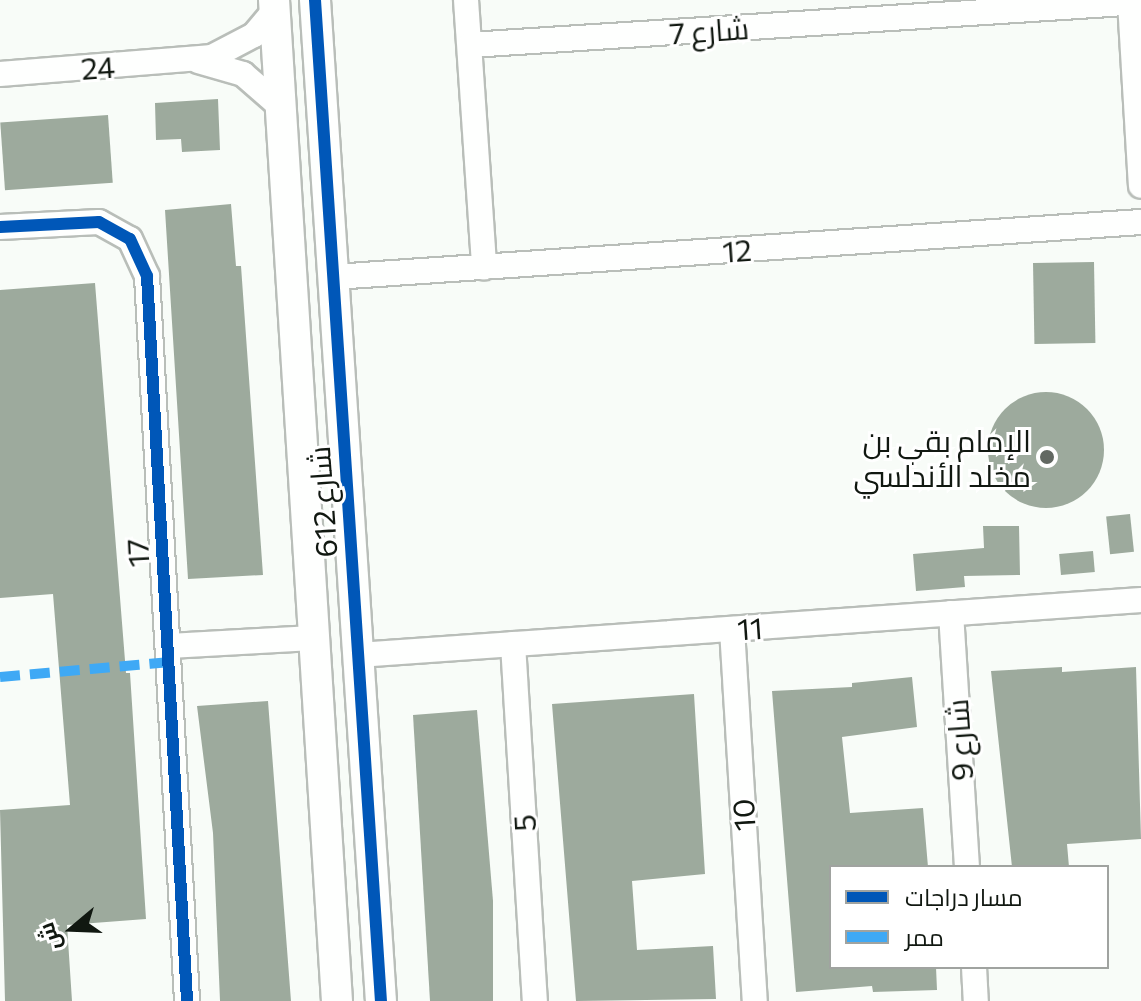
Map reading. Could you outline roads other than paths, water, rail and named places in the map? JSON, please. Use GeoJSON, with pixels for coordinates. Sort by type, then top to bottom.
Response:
{"type":"FeatureCollection","features":[{"type":"Feature","properties":{"kind":"street"},"geometry":{"type":"LineString","coordinates":[[466,0],[484,267]]}},
{"type":"Feature","properties":{"kind":"street"},"geometry":{"type":"LineString","coordinates":[[1135,2],[1141,186]]}},
{"type":"Feature","properties":{"kind":"street","name":"شارع 7"},"geometry":{"type":"LineString","coordinates":[[470,45],[1135,2]]}},
{"type":"Feature","properties":{"kind":"street","name":"24"},"geometry":{"type":"LineString","coordinates":[[0,74],[196,61],[241,44],[274,5]]}},
{"type":"Feature","properties":{"kind":"street","name":"شارع 612"},"geometry":{"type":"LineString","coordinates":[[274,5],[337,1001]]}},
{"type":"Feature","properties":{"kind":"street","name":"شارع 612"},"geometry":{"type":"LineString","coordinates":[[314,7],[381,1001]]}},
{"type":"Feature","properties":{"kind":"street","name":"24"},"geometry":{"type":"LineString","coordinates":[[196,61],[243,74],[280,106]]}},
{"type":"Feature","properties":{"kind":"street","name":"17"},"geometry":{"type":"LineString","coordinates":[[0,227],[99,222],[130,239],[147,276],[187,1001]]}},
{"type":"Feature","properties":{"kind":"street","name":"12"},"geometry":{"type":"LineString","coordinates":[[334,277],[1141,222]]}},
{"type":"Feature","properties":{"kind":"street"},"geometry":{"type":"LineString","coordinates":[[291,297],[320,456],[334,464],[345,453]]}},
{"type":"Feature","properties":{"kind":"street","name":"11"},"geometry":{"type":"LineString","coordinates":[[358,655],[1141,600]]}},
{"type":"Feature","properties":{"kind":"street","name":"شارع 9"},"geometry":{"type":"LineString","coordinates":[[951,613],[967,865]]}},
{"type":"Feature","properties":{"kind":"street","name":"10"},"geometry":{"type":"LineString","coordinates":[[732,629],[755,1001]]}},
{"type":"Feature","properties":{"kind":"street"},"geometry":{"type":"LineString","coordinates":[[169,646],[313,638]]}},
{"type":"Feature","properties":{"kind":"street","name":"5"},"geometry":{"type":"LineString","coordinates":[[513,644],[535,1001]]}},
{"type":"Feature","properties":{"kind":"street"},"geometry":{"type":"LineString","coordinates":[[974,969],[976,1001]]}},
{"type":"Feature","properties":{"kind":"place","name":"الإمام بقي بن مخلد الأندلسي"},"geometry":{"type":"Point","coordinates":[1047,457]}}]}
